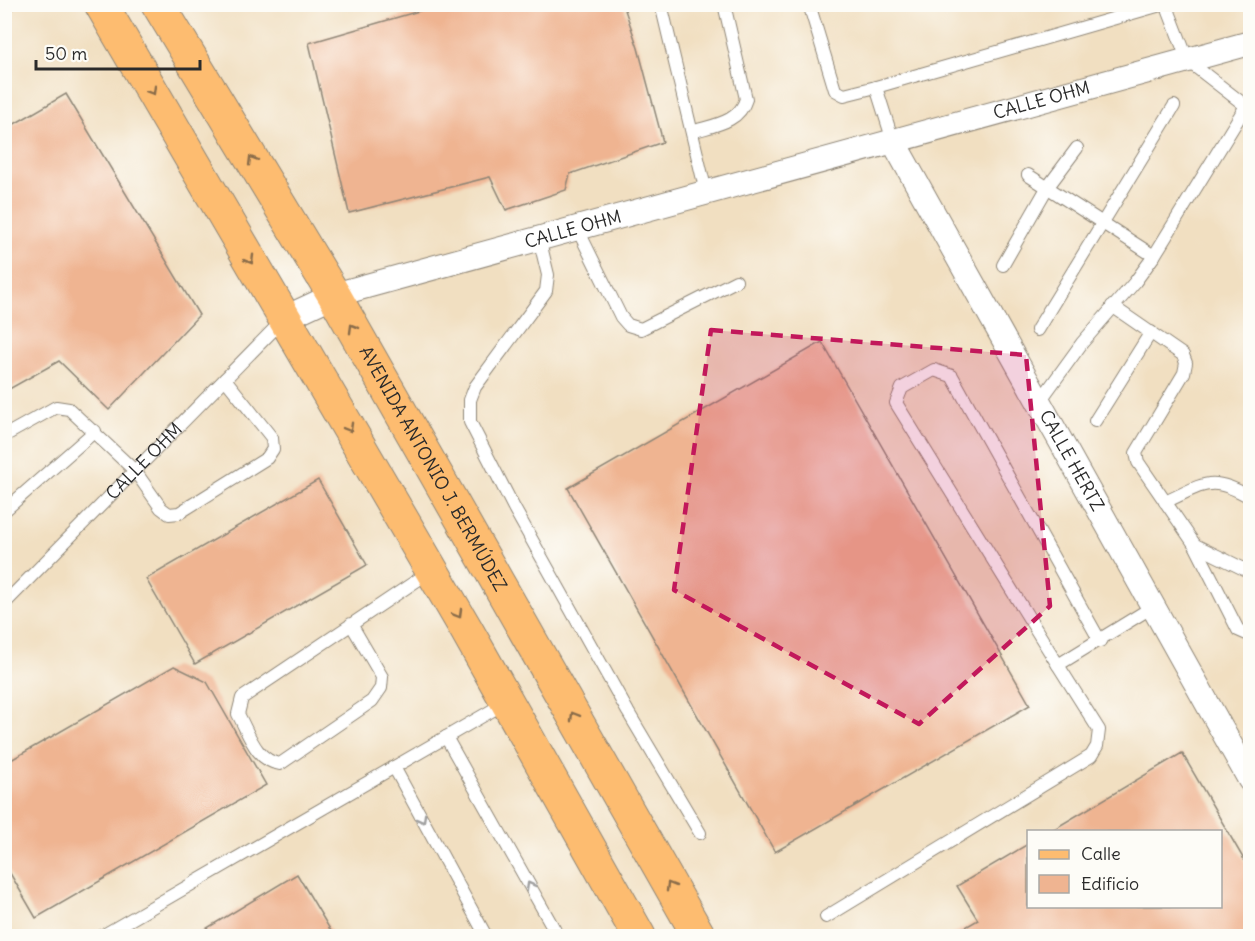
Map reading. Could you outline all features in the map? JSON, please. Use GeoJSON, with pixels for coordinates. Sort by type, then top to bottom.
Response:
{"type":"FeatureCollection","features":[{"type":"Feature","properties":{"kind":"main road"},"geometry":{"type":"LineString","coordinates":[[101,4],[432,570],[639,936]]}},
{"type":"Feature","properties":{"kind":"main road","name":"AVENIDA ANTONIO J. BERMÚDEZ"},"geometry":{"type":"LineString","coordinates":[[158,4],[334,295],[699,936]]}},
{"type":"Feature","properties":{"kind":"street","name":"CALLE OHM"},"geometry":{"type":"LineString","coordinates":[[285,318],[334,295],[1251,44]]}},
{"type":"Feature","properties":{"kind":"street","name":"CALLE HERTZ"},"geometry":{"type":"LineString","coordinates":[[893,141],[1251,780]]}},
{"type":"Feature","properties":{"kind":"lane"},"geometry":{"type":"LineString","coordinates":[[4,6],[9,4]]}},
{"type":"Feature","properties":{"kind":"lane"},"geometry":{"type":"LineString","coordinates":[[662,4],[706,192]]}},
{"type":"Feature","properties":{"kind":"lane"},"geometry":{"type":"LineString","coordinates":[[692,132],[738,115],[746,99],[724,4]]}},
{"type":"Feature","properties":{"kind":"lane"},"geometry":{"type":"LineString","coordinates":[[809,4],[832,87],[844,95],[1165,4],[1188,61],[1248,105],[1154,256],[1082,343],[1040,401]]}},
{"type":"Feature","properties":{"kind":"lane"},"geometry":{"type":"LineString","coordinates":[[876,87],[893,141]]}},
{"type":"Feature","properties":{"kind":"lane"},"geometry":{"type":"LineString","coordinates":[[1037,330],[1174,106]]}},
{"type":"Feature","properties":{"kind":"lane"},"geometry":{"type":"LineString","coordinates":[[1003,265],[1047,188],[1077,148]]}},
{"type":"Feature","properties":{"kind":"lane"},"geometry":{"type":"LineString","coordinates":[[1028,175],[1154,256]]}},
{"type":"Feature","properties":{"kind":"lane"},"geometry":{"type":"LineString","coordinates":[[577,228],[621,317],[635,327],[641,329],[736,281]]}},
{"type":"Feature","properties":{"kind":"lane"},"geometry":{"type":"LineString","coordinates":[[539,238],[548,275],[546,291],[475,387],[471,400],[470,422],[514,508],[611,682],[700,833]]}},
{"type":"Feature","properties":{"kind":"lane"},"geometry":{"type":"LineString","coordinates":[[1112,306],[1183,355],[1186,363],[1184,373],[1136,453],[1138,462],[1195,545],[1238,630],[1247,634],[1251,632]]}},
{"type":"Feature","properties":{"kind":"lane","name":"CALLE OHM"},"geometry":{"type":"LineString","coordinates":[[7,597],[285,318]]}},
{"type":"Feature","properties":{"kind":"lane"},"geometry":{"type":"LineString","coordinates":[[1095,421],[1151,333]]}},
{"type":"Feature","properties":{"kind":"lane"},"geometry":{"type":"LineString","coordinates":[[826,917],[1091,756],[1097,746],[1099,730],[896,403],[902,388],[934,370],[952,376],[1100,641]]}},
{"type":"Feature","properties":{"kind":"lane"},"geometry":{"type":"LineString","coordinates":[[4,436],[60,407],[69,409],[135,471],[161,508],[169,514],[179,513],[267,458],[273,449],[273,438],[225,379]]}},
{"type":"Feature","properties":{"kind":"lane"},"geometry":{"type":"LineString","coordinates":[[4,511],[95,431]]}},
{"type":"Feature","properties":{"kind":"lane"},"geometry":{"type":"LineString","coordinates":[[1165,502],[1209,482],[1223,483],[1251,497]]}},
{"type":"Feature","properties":{"kind":"lane"},"geometry":{"type":"LineString","coordinates":[[1195,545],[1251,572]]}},
{"type":"Feature","properties":{"kind":"lane"},"geometry":{"type":"LineString","coordinates":[[351,624],[382,677],[376,697],[280,764],[266,761],[238,714],[242,698],[351,624],[432,570]]}},
{"type":"Feature","properties":{"kind":"lane"},"geometry":{"type":"LineString","coordinates":[[1058,665],[1154,606]]}},
{"type":"Feature","properties":{"kind":"lane"},"geometry":{"type":"LineString","coordinates":[[102,936],[506,702]]}},
{"type":"Feature","properties":{"kind":"lane"},"geometry":{"type":"LineString","coordinates":[[446,737],[558,936]]}},
{"type":"Feature","properties":{"kind":"lane"},"geometry":{"type":"LineString","coordinates":[[394,767],[486,936]]}},
{"type":"Feature","properties":{"kind":"highlighted area"},"geometry":{"type":"Polygon","coordinates":[[[711,330],[1026,355],[1050,606],[919,724],[674,590],[711,330]]]}},
{"type":"Feature","properties":{"kind":"building"},"geometry":{"type":"Polygon","coordinates":[[[443,4],[623,4],[638,48],[663,142],[570,174],[566,190],[506,210],[490,177],[349,213],[309,43],[443,4]]]}},
{"type":"Feature","properties":{"kind":"building"},"geometry":{"type":"Polygon","coordinates":[[[66,94],[199,315],[109,410],[59,361],[4,392],[4,130],[66,94]]]}},
{"type":"Feature","properties":{"kind":"building"},"geometry":{"type":"Polygon","coordinates":[[[822,342],[1030,705],[775,852],[568,488],[822,342]]]}},
{"type":"Feature","properties":{"kind":"building"},"geometry":{"type":"Polygon","coordinates":[[[318,480],[367,565],[195,664],[146,579],[318,480]]]}},
{"type":"Feature","properties":{"kind":"building"},"geometry":{"type":"Polygon","coordinates":[[[174,666],[207,682],[266,785],[36,918],[4,863],[4,764],[174,666]]]}},
{"type":"Feature","properties":{"kind":"building"},"geometry":{"type":"Polygon","coordinates":[[[1182,753],[1250,870],[1250,936],[950,936],[978,920],[957,886],[1027,845],[1027,908],[1222,908],[1222,830],[1052,830],[1182,753]]]}},
{"type":"Feature","properties":{"kind":"building"},"geometry":{"type":"Polygon","coordinates":[[[297,874],[334,936],[194,936],[297,874]]]}}]}
